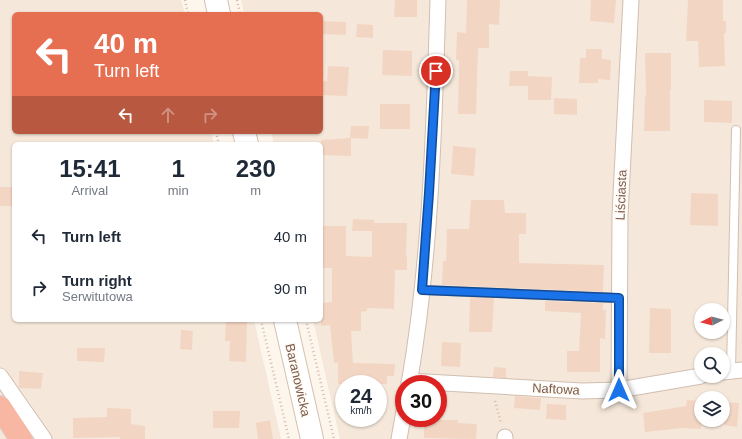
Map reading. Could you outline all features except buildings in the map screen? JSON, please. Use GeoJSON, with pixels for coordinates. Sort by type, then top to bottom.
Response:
{"type":"FeatureCollection","features":[{"type":"Feature","properties":{"kind":"highway"},"geometry":{"type":"LineString","coordinates":[[0,407],[21,439]]}},
{"type":"Feature","properties":{"kind":"street"},"geometry":{"type":"LineString","coordinates":[[216,0],[219,12]]}},
{"type":"Feature","properties":{"kind":"street"},"geometry":{"type":"LineString","coordinates":[[410,375],[422,290],[436,71],[438,0]]}},
{"type":"Feature","properties":{"kind":"street","name":"Liściasta"},"geometry":{"type":"LineString","coordinates":[[619,390],[620,215],[630,0]]}},
{"type":"Feature","properties":{"kind":"street","name":"Baranowicka"},"geometry":{"type":"LineString","coordinates":[[285,322],[312,439]]}},
{"type":"Feature","properties":{"kind":"street"},"geometry":{"type":"LineString","coordinates":[[0,376],[44,439]]}},
{"type":"Feature","properties":{"kind":"street","name":"Naftowa"},"geometry":{"type":"LineString","coordinates":[[447,384],[582,391],[619,390],[694,377]]}},
{"type":"Feature","properties":{"kind":"street"},"geometry":{"type":"LineString","coordinates":[[399,439],[401,427]]}},
{"type":"Feature","properties":{"kind":"lane"},"geometry":{"type":"LineString","coordinates":[[732,371],[736,130]]}},
{"type":"Feature","properties":{"kind":"lane"},"geometry":{"type":"LineString","coordinates":[[422,290],[619,298]]}},
{"type":"Feature","properties":{"kind":"path"},"geometry":{"type":"LineString","coordinates":[[185,0],[188,12]]}},
{"type":"Feature","properties":{"kind":"path"},"geometry":{"type":"LineString","coordinates":[[237,0],[240,12]]}},
{"type":"Feature","properties":{"kind":"path"},"geometry":{"type":"LineString","coordinates":[[261,322],[289,439]]}},
{"type":"Feature","properties":{"kind":"path"},"geometry":{"type":"LineString","coordinates":[[306,322],[334,439]]}},
{"type":"Feature","properties":{"kind":"path"},"geometry":{"type":"LineString","coordinates":[[494,399],[505,438]]}},
{"type":"Feature","properties":{"kind":"shaded area"},"geometry":{"type":"Polygon","coordinates":[[[0,0],[181,0],[184,12],[12,12],[12,134],[212,134],[214,142],[12,142],[12,322],[254,322],[281,439],[0,439],[0,0]]]}},
{"type":"Feature","properties":{"kind":"shaded area"},"geometry":{"type":"Polygon","coordinates":[[[241,0],[742,0],[742,439],[340,439],[337,427],[387,427],[387,375],[335,375],[335,417],[313,322],[323,322],[323,142],[274,142],[272,134],[323,134],[323,12],[244,12],[241,0]]]}},
{"type":"Feature","properties":{"kind":"route"},"geometry":{"type":"LineString","coordinates":[[436,71],[426,247],[422,290],[440,292],[619,298],[619,390]]}}]}
